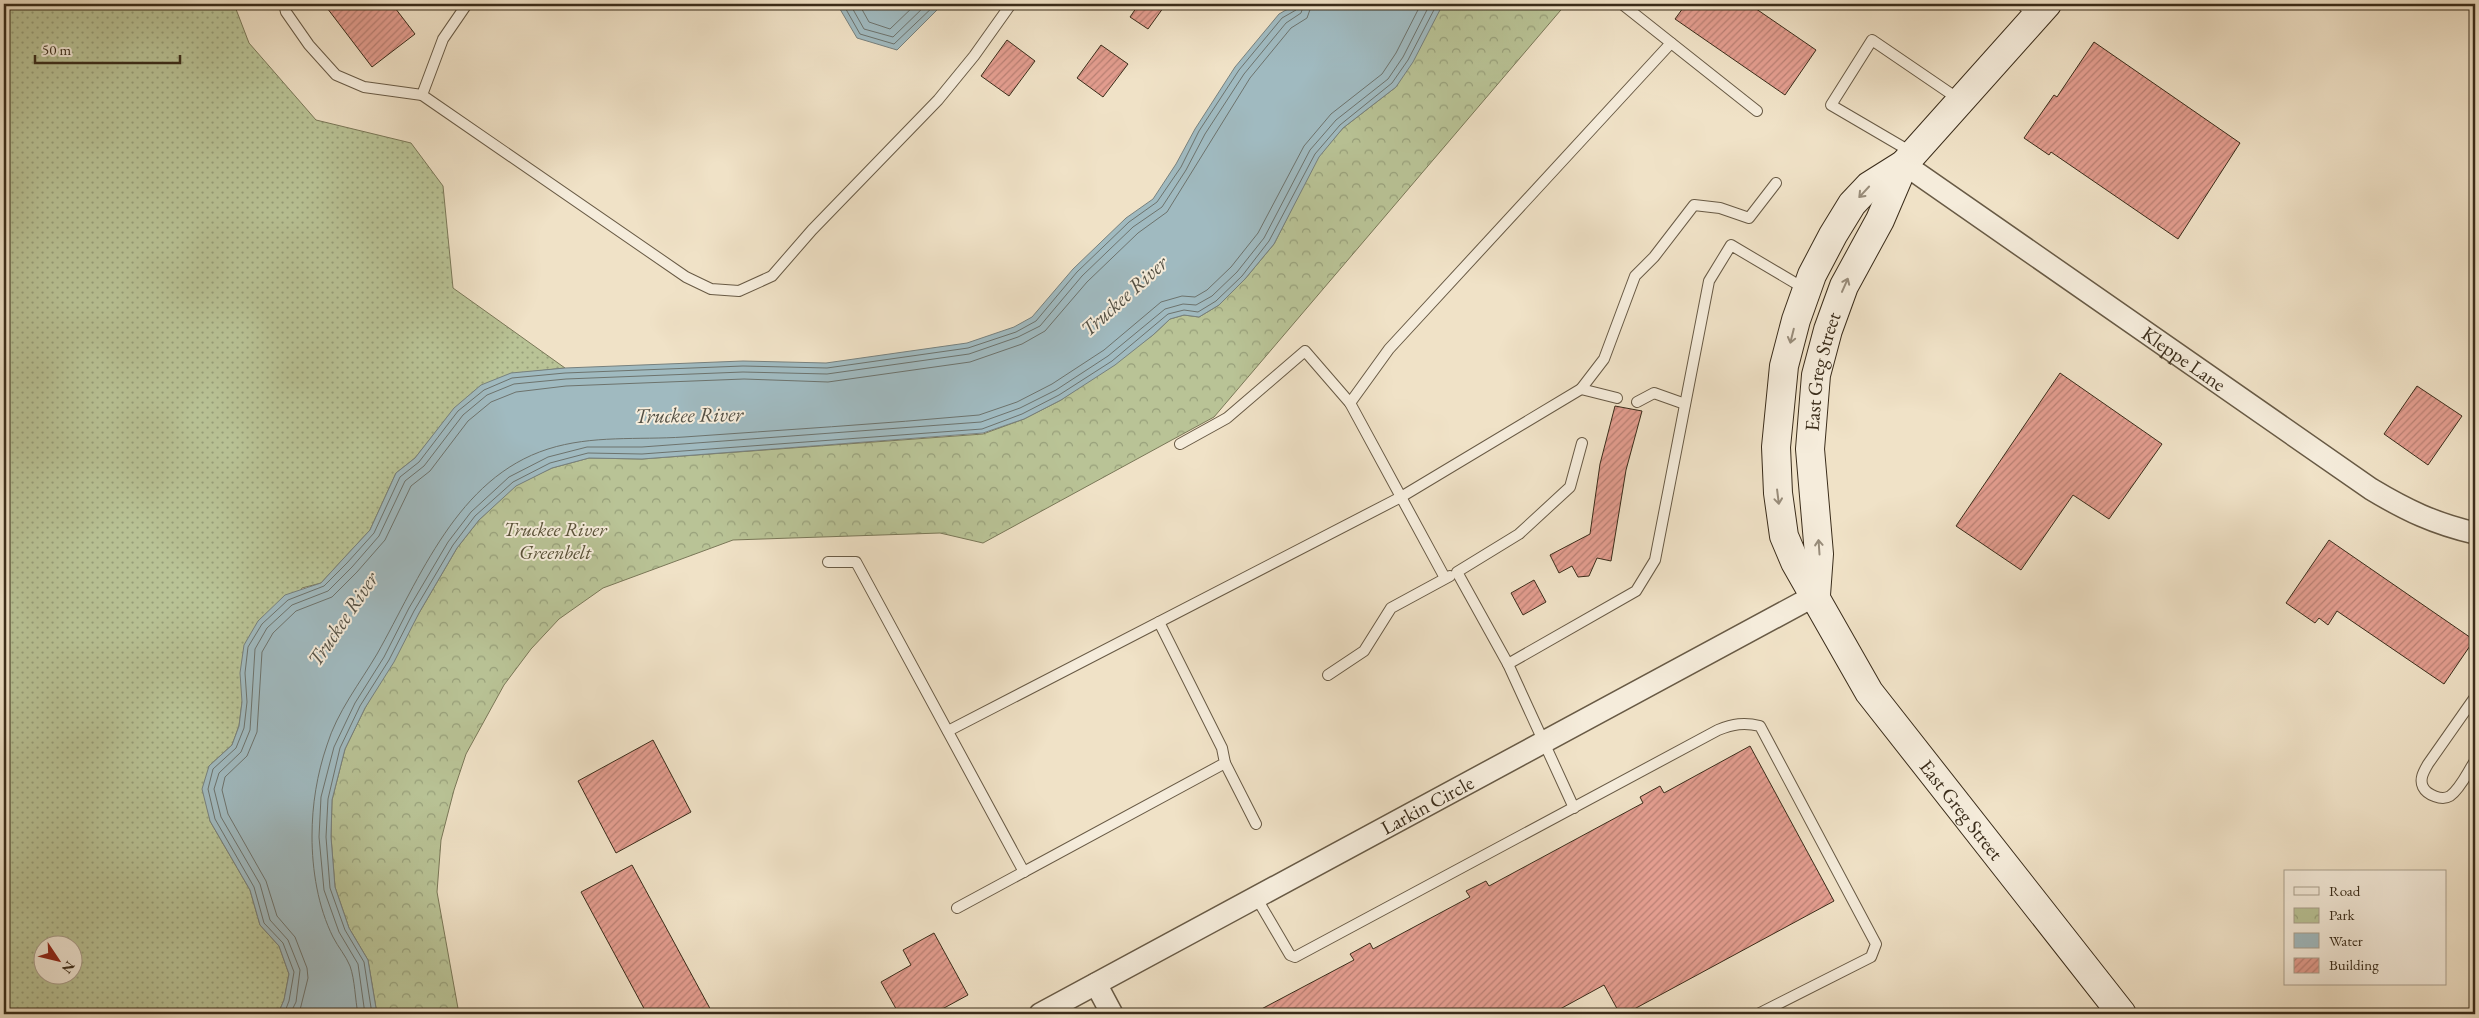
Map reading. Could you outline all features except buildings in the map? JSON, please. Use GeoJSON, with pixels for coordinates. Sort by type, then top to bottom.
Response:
{"type":"FeatureCollection","features":[{"type":"Feature","properties":{"kind":"main road","name":"East Greg Street"},"geometry":{"type":"LineString","coordinates":[[2035,8],[1909,159],[1869,186],[1852,204],[1832,235],[1807,290],[1796,320],[1784,366],[1779,405],[1776,456],[1778,493],[1784,536],[1795,562],[1816,595],[1835,635],[1869,692],[2122,1014]]}},
{"type":"Feature","properties":{"kind":"main road","name":"East Greg Street"},"geometry":{"type":"LineString","coordinates":[[1816,595],[1820,554],[1810,449],[1816,375],[1828,330],[1844,286],[1880,220],[1909,159]]}},
{"type":"Feature","properties":{"kind":"street","name":"Kleppe Lane"},"geometry":{"type":"LineString","coordinates":[[1909,159],[2371,489],[2407,510],[2444,526],[2475,532]]}},
{"type":"Feature","properties":{"kind":"street","name":"Larkin Circle"},"geometry":{"type":"LineString","coordinates":[[1040,1014],[1816,595]]}},
{"type":"Feature","properties":{"kind":"street"},"geometry":{"type":"LineString","coordinates":[[1096,984],[1112,1014]]}},
{"type":"Feature","properties":{"kind":"lane"},"geometry":{"type":"LineString","coordinates":[[284,4],[286,12],[309,45],[336,75],[364,87],[422,95],[686,276],[711,289],[739,290],[772,276],[812,230],[938,100],[974,56],[1012,4]]}},
{"type":"Feature","properties":{"kind":"lane"},"geometry":{"type":"LineString","coordinates":[[422,95],[443,38],[466,4]]}},
{"type":"Feature","properties":{"kind":"lane"},"geometry":{"type":"LineString","coordinates":[[1622,4],[1757,111]]}},
{"type":"Feature","properties":{"kind":"lane"},"geometry":{"type":"LineString","coordinates":[[1909,159],[1831,105],[1872,40],[1960,100]]}},
{"type":"Feature","properties":{"kind":"lane"},"geometry":{"type":"LineString","coordinates":[[1350,404],[1389,350],[1671,42]]}},
{"type":"Feature","properties":{"kind":"lane"},"geometry":{"type":"LineString","coordinates":[[948,731],[1401,497],[1581,389],[1604,359],[1634,276],[1654,258],[1694,205],[1720,208],[1749,218],[1776,182]]}},
{"type":"Feature","properties":{"kind":"lane"},"geometry":{"type":"LineString","coordinates":[[1508,664],[1636,592],[1655,560],[1709,281],[1731,245],[1807,290]]}},
{"type":"Feature","properties":{"kind":"lane"},"geometry":{"type":"LineString","coordinates":[[1180,444],[1227,418],[1305,351],[1350,404],[1445,578]]}},
{"type":"Feature","properties":{"kind":"lane"},"geometry":{"type":"LineString","coordinates":[[1581,389],[1617,398]]}},
{"type":"Feature","properties":{"kind":"lane"},"geometry":{"type":"LineString","coordinates":[[1637,402],[1654,393],[1685,404]]}},
{"type":"Feature","properties":{"kind":"lane"},"geometry":{"type":"LineString","coordinates":[[1328,675],[1364,651],[1391,608],[1457,572],[1519,534],[1570,487],[1582,443]]}},
{"type":"Feature","properties":{"kind":"lane"},"geometry":{"type":"LineString","coordinates":[[828,562],[856,562],[1024,872]]}},
{"type":"Feature","properties":{"kind":"lane"},"geometry":{"type":"LineString","coordinates":[[1457,572],[1508,664],[1542,743],[1574,808]]}},
{"type":"Feature","properties":{"kind":"lane"},"geometry":{"type":"LineString","coordinates":[[1159,622],[1222,748],[1226,763],[1256,824]]}},
{"type":"Feature","properties":{"kind":"lane"},"geometry":{"type":"LineString","coordinates":[[2475,697],[2428,764],[2422,776],[2423,786],[2430,794],[2442,798],[2450,796],[2475,760]]}},
{"type":"Feature","properties":{"kind":"lane"},"geometry":{"type":"LineString","coordinates":[[1256,897],[1290,955],[1295,957],[1718,730],[1746,723],[1760,726],[1876,944],[1871,957],[1758,1014]]}},
{"type":"Feature","properties":{"kind":"lane"},"geometry":{"type":"LineString","coordinates":[[957,908],[1226,763]]}},
{"type":"Feature","properties":{"kind":"green space"},"geometry":{"type":"Polygon","coordinates":[[[4,4],[234,4],[249,43],[316,120],[411,143],[443,186],[453,288],[565,368],[510,374],[455,408],[415,458],[396,473],[370,530],[321,583],[302,588],[242,702],[239,726],[232,745],[209,766],[210,821],[250,890],[260,925],[279,946],[289,974],[284,1000],[278,1014],[4,1014],[4,4]]]}},
{"type":"Feature","properties":{"kind":"green space","name":"Truckee River Greenbelt"},"geometry":{"type":"Polygon","coordinates":[[[1443,4],[1566,4],[1214,417],[983,543],[940,533],[733,540],[603,588],[559,619],[531,649],[504,685],[466,754],[441,840],[437,892],[459,1014],[377,1014],[368,960],[349,928],[335,887],[331,837],[332,800],[345,749],[365,708],[457,548],[479,520],[516,485],[552,468],[589,458],[642,459],[983,434],[1024,419],[1061,400],[1153,335],[1170,319],[1184,315],[1199,317],[1219,305],[1245,279],[1274,244],[1318,157],[1343,128],[1396,87],[1443,4]]]}},
{"type":"Feature","properties":{"kind":"water"},"geometry":{"type":"Polygon","coordinates":[[[837,4],[943,4],[897,50],[857,38],[837,4]]]}},
{"type":"Feature","properties":{"kind":"water","name":"Truckee River"},"geometry":{"type":"Polygon","coordinates":[[[1312,4],[1443,4],[1413,62],[1396,87],[1343,128],[1319,157],[1274,244],[1245,279],[1219,305],[1199,317],[1184,315],[1170,319],[1115,365],[1061,400],[1024,419],[983,433],[642,459],[589,458],[552,468],[516,486],[479,520],[457,548],[419,613],[394,662],[365,708],[345,749],[332,800],[331,837],[335,887],[349,928],[368,960],[377,1014],[278,1014],[284,1000],[289,974],[279,946],[260,925],[250,890],[210,821],[202,789],[209,766],[232,745],[239,726],[242,702],[240,673],[244,645],[258,621],[285,595],[321,583],[370,530],[396,473],[415,458],[454,408],[481,385],[511,373],[565,368],[743,361],[826,363],[967,343],[1014,327],[1032,317],[1073,269],[1126,218],[1153,199],[1235,67],[1279,14],[1293,6],[1312,4]]]}}]}
